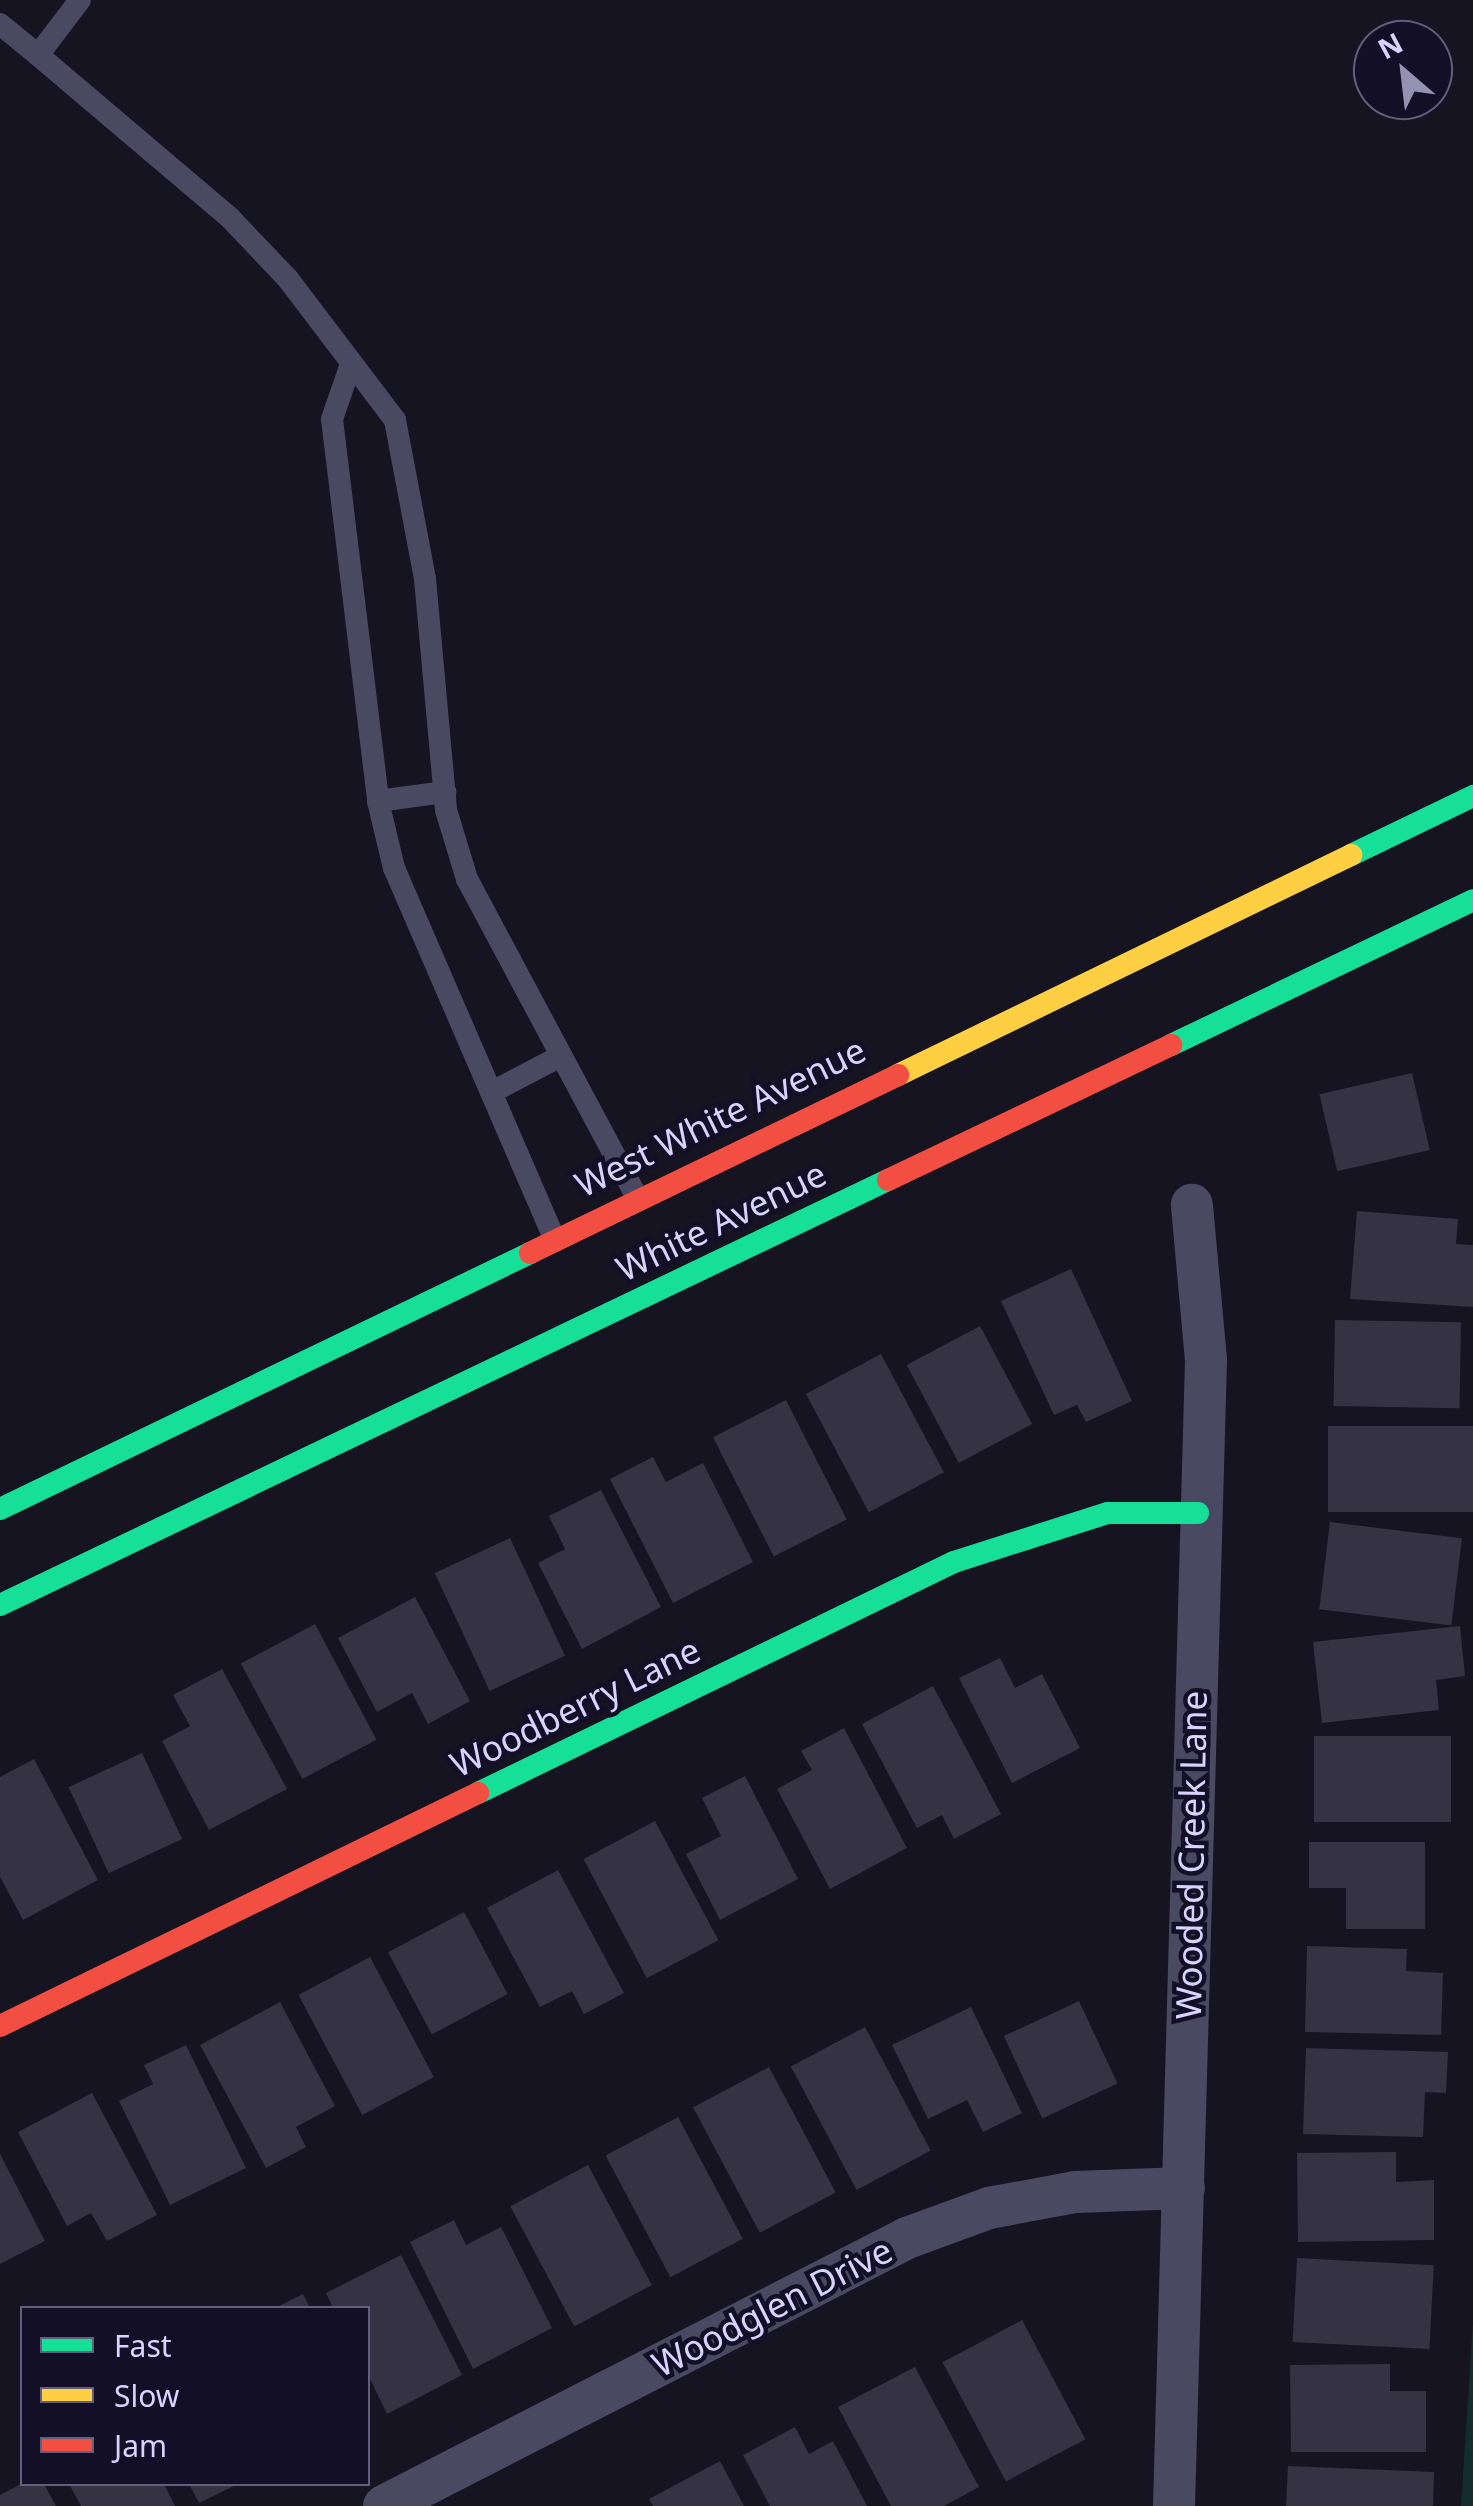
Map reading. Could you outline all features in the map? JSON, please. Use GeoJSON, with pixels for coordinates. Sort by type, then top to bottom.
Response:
{"type":"FeatureCollection","features":[{"type":"Feature","properties":{"kind":"main road","name":"West White Avenue"},"geometry":{"type":"LineString","coordinates":[[0,1509],[636,1195],[1473,796]]}},
{"type":"Feature","properties":{"kind":"main road","name":"White Avenue"},"geometry":{"type":"LineString","coordinates":[[0,1605],[1473,900]]}},
{"type":"Feature","properties":{"kind":"main road","name":"Woodberry Lane"},"geometry":{"type":"LineString","coordinates":[[0,2026],[954,1562],[1108,1513],[1198,1513]]}},
{"type":"Feature","properties":{"kind":"street","name":"Wooded Creek Lane"},"geometry":{"type":"LineString","coordinates":[[1174,2506],[1198,1513],[1206,1360],[1192,1204]]}},
{"type":"Feature","properties":{"kind":"street","name":"Woodglen Drive"},"geometry":{"type":"LineString","coordinates":[[384,2506],[906,2238],[990,2208],[1075,2192],[1184,2188]]}},
{"type":"Feature","properties":{"kind":"lane"},"geometry":{"type":"LineString","coordinates":[[38,55],[80,0]]}},
{"type":"Feature","properties":{"kind":"lane"},"geometry":{"type":"LineString","coordinates":[[0,24],[230,218],[288,279],[395,420],[424,579],[444,792],[467,879],[636,1195]]}},
{"type":"Feature","properties":{"kind":"lane"},"geometry":{"type":"LineString","coordinates":[[351,364],[332,420],[378,801],[394,868],[553,1236]]}},
{"type":"Feature","properties":{"kind":"lane"},"geometry":{"type":"LineString","coordinates":[[378,801],[444,792]]}},
{"type":"Feature","properties":{"kind":"lane"},"geometry":{"type":"LineString","coordinates":[[492,1092],[561,1056]]}},
{"type":"Feature","properties":{"kind":"green space"},"geometry":{"type":"Polygon","coordinates":[[[1473,2322],[1473,2506],[1461,2506],[1473,2322]]]}},
{"type":"Feature","properties":{"kind":"building"},"geometry":{"type":"Polygon","coordinates":[[[1412,1073],[1430,1150],[1337,1171],[1319,1094],[1412,1073]]]}},
{"type":"Feature","properties":{"kind":"building"},"geometry":{"type":"Polygon","coordinates":[[[1357,1211],[1458,1219],[1456,1244],[1473,1245],[1473,1307],[1350,1299],[1357,1211]]]}},
{"type":"Feature","properties":{"kind":"building"},"geometry":{"type":"Polygon","coordinates":[[[1071,1269],[1132,1401],[1086,1422],[1077,1405],[1054,1415],[1001,1301],[1071,1269]]]}},
{"type":"Feature","properties":{"kind":"building"},"geometry":{"type":"Polygon","coordinates":[[[1335,1320],[1461,1322],[1459,1408],[1333,1406],[1335,1320]]]}},
{"type":"Feature","properties":{"kind":"building"},"geometry":{"type":"Polygon","coordinates":[[[980,1326],[1032,1424],[959,1463],[907,1365],[980,1326]]]}},
{"type":"Feature","properties":{"kind":"building"},"geometry":{"type":"Polygon","coordinates":[[[881,1354],[944,1472],[869,1512],[806,1394],[881,1354]]]}},
{"type":"Feature","properties":{"kind":"building"},"geometry":{"type":"Polygon","coordinates":[[[786,1400],[847,1519],[774,1557],[713,1437],[786,1400]]]}},
{"type":"Feature","properties":{"kind":"building"},"geometry":{"type":"Polygon","coordinates":[[[1328,1426],[1473,1426],[1473,1512],[1328,1512],[1328,1426]]]}},
{"type":"Feature","properties":{"kind":"building"},"geometry":{"type":"Polygon","coordinates":[[[653,1457],[666,1482],[703,1463],[753,1562],[673,1603],[610,1479],[653,1457]]]}},
{"type":"Feature","properties":{"kind":"building"},"geometry":{"type":"Polygon","coordinates":[[[601,1490],[661,1607],[582,1649],[538,1563],[565,1549],[549,1516],[601,1490]]]}},
{"type":"Feature","properties":{"kind":"building"},"geometry":{"type":"Polygon","coordinates":[[[1330,1522],[1462,1538],[1451,1626],[1319,1609],[1330,1522]]]}},
{"type":"Feature","properties":{"kind":"building"},"geometry":{"type":"Polygon","coordinates":[[[510,1538],[565,1656],[490,1691],[435,1573],[510,1538]]]}},
{"type":"Feature","properties":{"kind":"building"},"geometry":{"type":"Polygon","coordinates":[[[415,1597],[470,1701],[428,1724],[412,1693],[377,1712],[338,1638],[415,1597]]]}},
{"type":"Feature","properties":{"kind":"building"},"geometry":{"type":"Polygon","coordinates":[[[315,1624],[377,1740],[302,1779],[241,1663],[315,1624]]]}},
{"type":"Feature","properties":{"kind":"building"},"geometry":{"type":"Polygon","coordinates":[[[1460,1626],[1465,1676],[1436,1680],[1439,1710],[1322,1723],[1313,1642],[1460,1626]]]}},
{"type":"Feature","properties":{"kind":"building"},"geometry":{"type":"Polygon","coordinates":[[[1000,1658],[1015,1688],[1042,1674],[1080,1748],[1012,1783],[959,1678],[1000,1658]]]}},
{"type":"Feature","properties":{"kind":"building"},"geometry":{"type":"Polygon","coordinates":[[[222,1669],[287,1789],[209,1830],[162,1741],[190,1726],[173,1695],[222,1669]]]}},
{"type":"Feature","properties":{"kind":"building"},"geometry":{"type":"Polygon","coordinates":[[[933,1686],[1001,1814],[954,1839],[942,1815],[917,1828],[862,1724],[933,1686]]]}},
{"type":"Feature","properties":{"kind":"building"},"geometry":{"type":"Polygon","coordinates":[[[844,1728],[907,1848],[830,1889],[777,1789],[812,1770],[801,1751],[844,1728]]]}},
{"type":"Feature","properties":{"kind":"building"},"geometry":{"type":"Polygon","coordinates":[[[1314,1736],[1451,1736],[1451,1822],[1314,1822],[1314,1736]]]}},
{"type":"Feature","properties":{"kind":"building"},"geometry":{"type":"Polygon","coordinates":[[[142,1753],[182,1839],[109,1873],[69,1787],[142,1753]]]}},
{"type":"Feature","properties":{"kind":"building"},"geometry":{"type":"Polygon","coordinates":[[[34,1759],[98,1880],[23,1920],[0,1877],[0,1777],[34,1759]]]}},
{"type":"Feature","properties":{"kind":"building"},"geometry":{"type":"Polygon","coordinates":[[[745,1776],[798,1879],[720,1920],[686,1854],[721,1836],[702,1798],[745,1776]]]}},
{"type":"Feature","properties":{"kind":"building"},"geometry":{"type":"Polygon","coordinates":[[[655,1821],[718,1940],[647,1978],[583,1859],[655,1821]]]}},
{"type":"Feature","properties":{"kind":"building"},"geometry":{"type":"Polygon","coordinates":[[[1309,1842],[1425,1842],[1425,1929],[1346,1929],[1346,1888],[1309,1888],[1309,1842]]]}},
{"type":"Feature","properties":{"kind":"building"},"geometry":{"type":"Polygon","coordinates":[[[558,1870],[624,1993],[584,2014],[572,1991],[540,2007],[487,1908],[558,1870]]]}},
{"type":"Feature","properties":{"kind":"building"},"geometry":{"type":"Polygon","coordinates":[[[464,1912],[508,1994],[432,2034],[388,1952],[464,1912]]]}},
{"type":"Feature","properties":{"kind":"building"},"geometry":{"type":"Polygon","coordinates":[[[1307,1946],[1407,1949],[1406,1971],[1443,1973],[1441,2035],[1305,2032],[1307,1946]]]}},
{"type":"Feature","properties":{"kind":"building"},"geometry":{"type":"Polygon","coordinates":[[[370,1957],[434,2077],[362,2115],[298,1995],[370,1957]]]}},
{"type":"Feature","properties":{"kind":"building"},"geometry":{"type":"Polygon","coordinates":[[[1079,2001],[1117,2083],[1042,2119],[1004,2036],[1079,2001]]]}},
{"type":"Feature","properties":{"kind":"building"},"geometry":{"type":"Polygon","coordinates":[[[280,2002],[335,2106],[296,2127],[306,2147],[266,2168],[200,2045],[280,2002]]]}},
{"type":"Feature","properties":{"kind":"building"},"geometry":{"type":"Polygon","coordinates":[[[971,2007],[1022,2113],[983,2132],[967,2100],[928,2119],[892,2045],[971,2007]]]}},
{"type":"Feature","properties":{"kind":"building"},"geometry":{"type":"Polygon","coordinates":[[[865,2027],[931,2151],[857,2190],[791,2066],[865,2027]]]}},
{"type":"Feature","properties":{"kind":"building"},"geometry":{"type":"Polygon","coordinates":[[[186,2045],[246,2168],[170,2205],[119,2101],[153,2084],[144,2065],[186,2045]]]}},
{"type":"Feature","properties":{"kind":"building"},"geometry":{"type":"Polygon","coordinates":[[[1306,2048],[1448,2052],[1446,2093],[1425,2092],[1423,2137],[1303,2134],[1306,2048]]]}},
{"type":"Feature","properties":{"kind":"building"},"geometry":{"type":"Polygon","coordinates":[[[769,2067],[836,2192],[760,2233],[693,2107],[769,2067]]]}},
{"type":"Feature","properties":{"kind":"building"},"geometry":{"type":"Polygon","coordinates":[[[92,2093],[157,2215],[107,2241],[91,2213],[67,2226],[18,2132],[92,2093]]]}},
{"type":"Feature","properties":{"kind":"building"},"geometry":{"type":"Polygon","coordinates":[[[678,2117],[743,2239],[670,2277],[606,2155],[678,2117]]]}},
{"type":"Feature","properties":{"kind":"building"},"geometry":{"type":"Polygon","coordinates":[[[1396,2152],[1396,2182],[1434,2180],[1434,2240],[1298,2242],[1297,2153],[1396,2152]]]}},
{"type":"Feature","properties":{"kind":"building"},"geometry":{"type":"Polygon","coordinates":[[[0,2154],[45,2241],[0,2264],[0,2154]]]}},
{"type":"Feature","properties":{"kind":"building"},"geometry":{"type":"Polygon","coordinates":[[[588,2165],[652,2285],[574,2326],[510,2206],[588,2165]]]}},
{"type":"Feature","properties":{"kind":"building"},"geometry":{"type":"Polygon","coordinates":[[[454,2220],[466,2245],[501,2227],[552,2328],[473,2369],[410,2242],[454,2220]]]}},
{"type":"Feature","properties":{"kind":"building"},"geometry":{"type":"Polygon","coordinates":[[[401,2255],[462,2375],[387,2414],[370,2379],[370,2306],[332,2306],[326,2293],[401,2255]]]}},
{"type":"Feature","properties":{"kind":"building"},"geometry":{"type":"Polygon","coordinates":[[[1297,2258],[1434,2265],[1429,2349],[1293,2342],[1297,2258]]]}},
{"type":"Feature","properties":{"kind":"building"},"geometry":{"type":"Polygon","coordinates":[[[303,2294],[309,2306],[279,2306],[303,2294]]]}},
{"type":"Feature","properties":{"kind":"building"},"geometry":{"type":"Polygon","coordinates":[[[1022,2320],[1085,2439],[1006,2481],[943,2362],[1022,2320]]]}},
{"type":"Feature","properties":{"kind":"building"},"geometry":{"type":"Polygon","coordinates":[[[1390,2364],[1390,2391],[1426,2391],[1426,2452],[1291,2452],[1290,2365],[1390,2364]]]}},
{"type":"Feature","properties":{"kind":"building"},"geometry":{"type":"Polygon","coordinates":[[[915,2367],[979,2487],[944,2506],[891,2506],[838,2407],[915,2367]]]}},
{"type":"Feature","properties":{"kind":"building"},"geometry":{"type":"Polygon","coordinates":[[[795,2427],[809,2454],[833,2441],[867,2506],[770,2506],[743,2455],[795,2427]]]}},
{"type":"Feature","properties":{"kind":"building"},"geometry":{"type":"Polygon","coordinates":[[[720,2461],[744,2506],[653,2506],[649,2499],[720,2461]]]}},
{"type":"Feature","properties":{"kind":"building"},"geometry":{"type":"Polygon","coordinates":[[[1288,2466],[1434,2472],[1433,2506],[1286,2506],[1288,2466]]]}},
{"type":"Feature","properties":{"kind":"building"},"geometry":{"type":"Polygon","coordinates":[[[20,2485],[45,2486],[56,2506],[0,2506],[0,2495],[20,2485]]]}},
{"type":"Feature","properties":{"kind":"building"},"geometry":{"type":"Polygon","coordinates":[[[70,2486],[165,2486],[175,2506],[81,2506],[70,2486]]]}},
{"type":"Feature","properties":{"kind":"building"},"geometry":{"type":"Polygon","coordinates":[[[190,2486],[234,2486],[199,2503],[190,2486]]]}},
{"type":"Feature","properties":{"kind":"traffic: fast"},"geometry":{"type":"LineString","coordinates":[[1351,855],[1473,796]]}},
{"type":"Feature","properties":{"kind":"traffic: fast"},"geometry":{"type":"LineString","coordinates":[[1171,1045],[1473,900]]}},
{"type":"Feature","properties":{"kind":"traffic: fast"},"geometry":{"type":"LineString","coordinates":[[0,1605],[888,1180]]}},
{"type":"Feature","properties":{"kind":"traffic: fast"},"geometry":{"type":"LineString","coordinates":[[0,1509],[530,1253]]}},
{"type":"Feature","properties":{"kind":"traffic: fast"},"geometry":{"type":"LineString","coordinates":[[478,1793],[954,1562],[1108,1513],[1198,1513]]}},
{"type":"Feature","properties":{"kind":"traffic: slow"},"geometry":{"type":"LineString","coordinates":[[898,1075],[1351,855]]}},
{"type":"Feature","properties":{"kind":"traffic: jam"},"geometry":{"type":"LineString","coordinates":[[888,1180],[1171,1045]]}},
{"type":"Feature","properties":{"kind":"traffic: jam"},"geometry":{"type":"LineString","coordinates":[[530,1253],[898,1075]]}},
{"type":"Feature","properties":{"kind":"traffic: jam"},"geometry":{"type":"LineString","coordinates":[[0,2026],[478,1793]]}}]}
